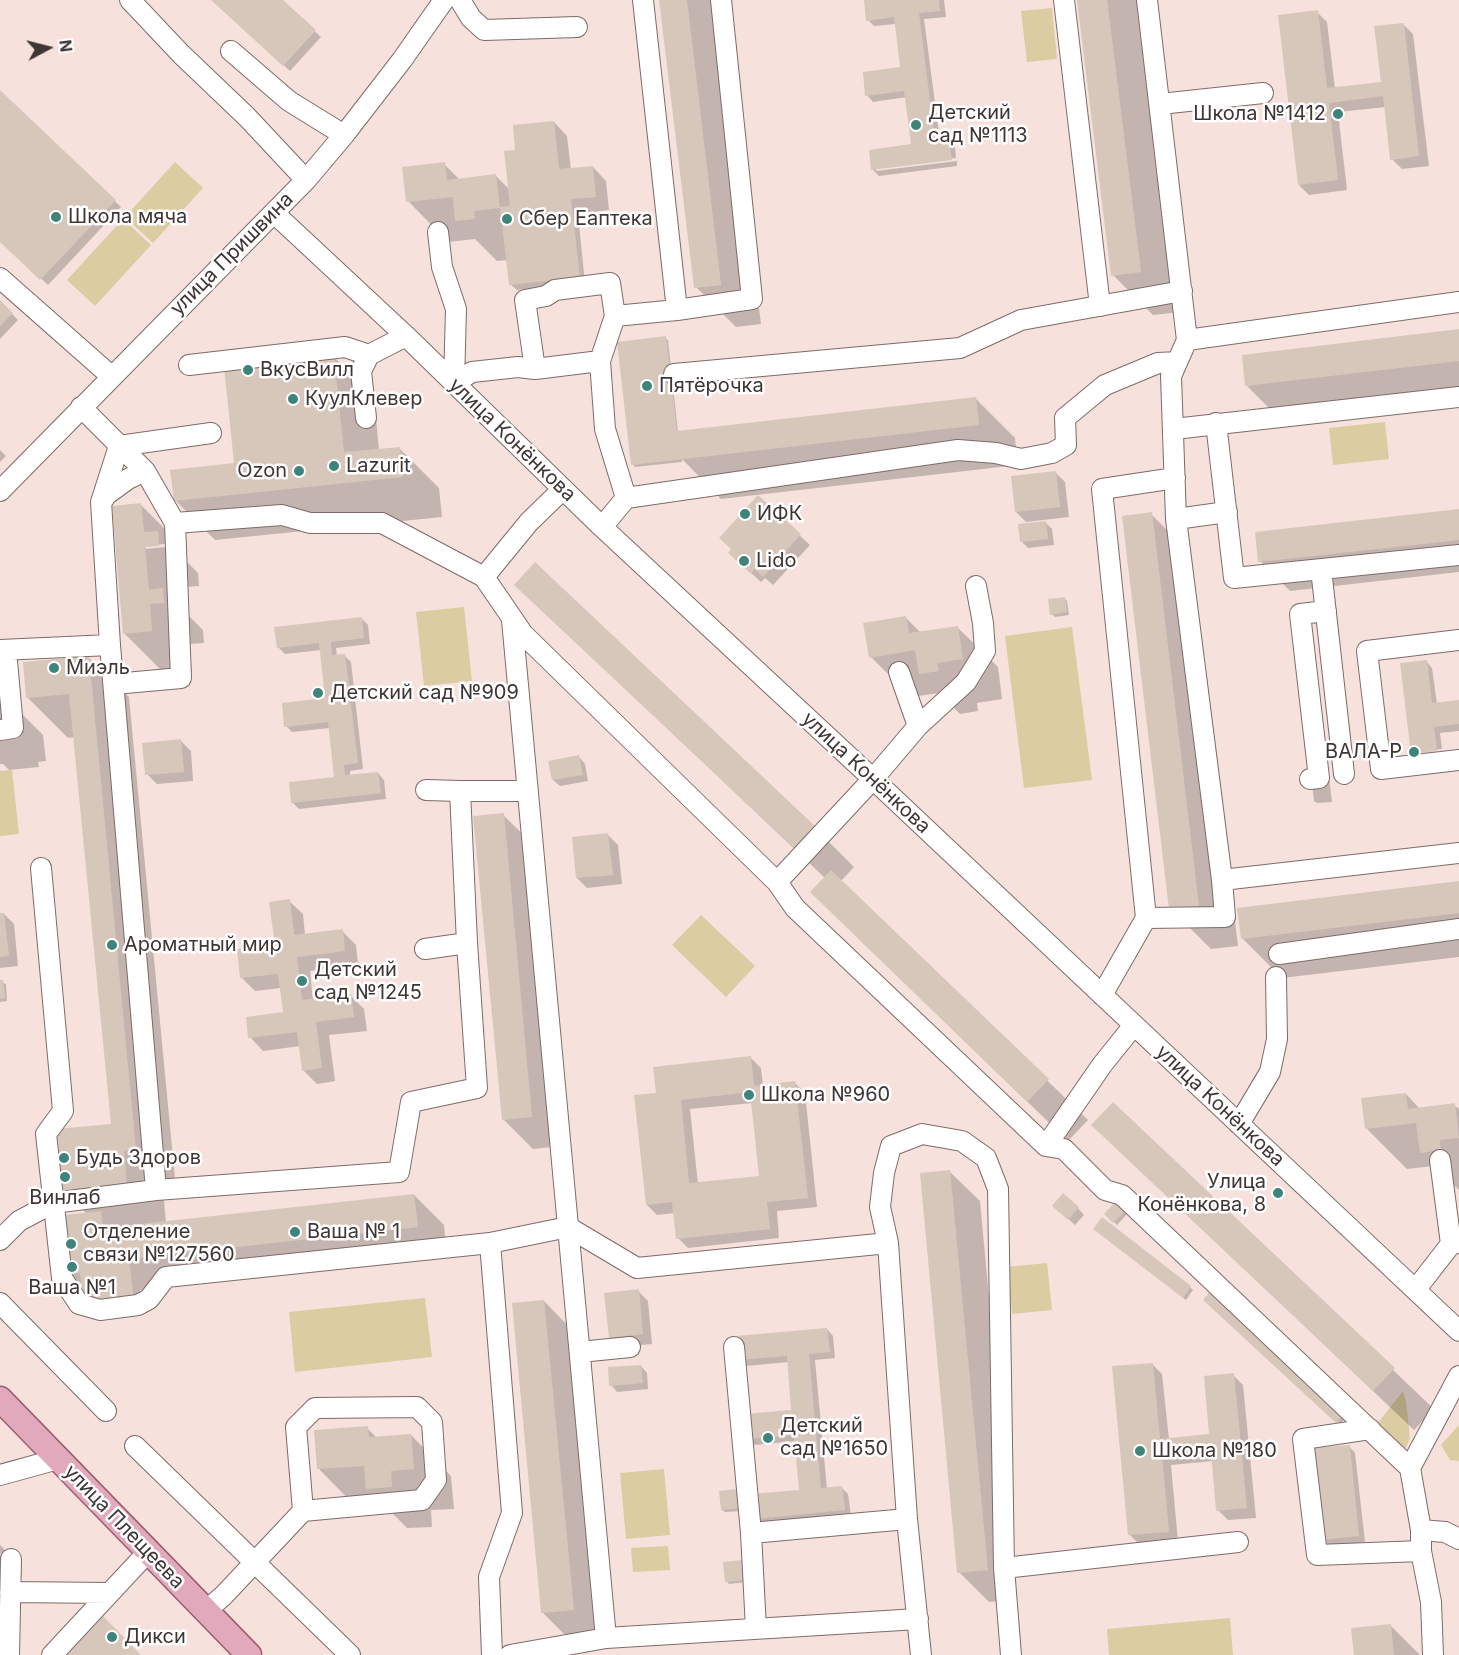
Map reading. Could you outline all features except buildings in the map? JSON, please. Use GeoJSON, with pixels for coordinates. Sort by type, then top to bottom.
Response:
{"type":"FeatureCollection","features":[{"type":"Feature","properties":{"kind":"main road","name":"улица Плещеева"},"geometry":{"type":"LineString","coordinates":[[0,1399],[249,1655]]}},
{"type":"Feature","properties":{"kind":"street"},"geometry":{"type":"LineString","coordinates":[[130,0],[178,58],[247,117],[306,180]]}},
{"type":"Feature","properties":{"kind":"street","name":"улица Пришвина"},"geometry":{"type":"LineString","coordinates":[[0,491],[306,180],[402,60],[444,0]]}},
{"type":"Feature","properties":{"kind":"street"},"geometry":{"type":"LineString","coordinates":[[460,0],[471,18],[484,30],[577,27]]}},
{"type":"Feature","properties":{"kind":"street"},"geometry":{"type":"LineString","coordinates":[[643,0],[677,310]]}},
{"type":"Feature","properties":{"kind":"street"},"geometry":{"type":"LineString","coordinates":[[615,316],[752,299],[721,0]]}},
{"type":"Feature","properties":{"kind":"street"},"geometry":{"type":"LineString","coordinates":[[1064,0],[1100,306]]}},
{"type":"Feature","properties":{"kind":"street"},"geometry":{"type":"LineString","coordinates":[[1146,918],[1225,917],[1176,519],[1171,376],[1187,340],[1147,0]]}},
{"type":"Feature","properties":{"kind":"street"},"geometry":{"type":"LineString","coordinates":[[231,51],[290,101],[344,135]]}},
{"type":"Feature","properties":{"kind":"street"},"geometry":{"type":"LineString","coordinates":[[1160,104],[1263,93]]}},
{"type":"Feature","properties":{"kind":"street","name":"улица Конёнкова"},"geometry":{"type":"LineString","coordinates":[[274,213],[406,336],[602,527],[1459,1331]]}},
{"type":"Feature","properties":{"kind":"street"},"geometry":{"type":"LineString","coordinates":[[438,232],[442,267],[456,309],[454,383]]}},
{"type":"Feature","properties":{"kind":"street"},"geometry":{"type":"LineString","coordinates":[[0,278],[111,376]]}},
{"type":"Feature","properties":{"kind":"street"},"geometry":{"type":"LineString","coordinates":[[535,369],[525,300],[546,296],[555,290],[610,283],[615,316],[600,361],[605,429],[626,498]]}},
{"type":"Feature","properties":{"kind":"street"},"geometry":{"type":"LineString","coordinates":[[674,374],[960,348],[1021,320],[1182,291]]}},
{"type":"Feature","properties":{"kind":"street"},"geometry":{"type":"LineString","coordinates":[[1187,340],[1459,302]]}},
{"type":"Feature","properties":{"kind":"street"},"geometry":{"type":"LineString","coordinates":[[366,418],[361,370],[369,355],[406,336]]}},
{"type":"Feature","properties":{"kind":"street"},"geometry":{"type":"LineString","coordinates":[[189,365],[345,347],[369,355]]}},
{"type":"Feature","properties":{"kind":"street"},"geometry":{"type":"LineString","coordinates":[[454,383],[472,372],[518,367],[535,369],[600,361]]}},
{"type":"Feature","properties":{"kind":"street"},"geometry":{"type":"LineString","coordinates":[[602,527],[626,498],[958,450],[996,453],[1021,459],[1052,453],[1066,445],[1065,418],[1105,385],[1158,363],[1177,362]]}},
{"type":"Feature","properties":{"kind":"street"},"geometry":{"type":"LineString","coordinates":[[1173,429],[1459,397]]}},
{"type":"Feature","properties":{"kind":"street"},"geometry":{"type":"LineString","coordinates":[[81,407],[145,471],[176,523],[181,678],[114,684]]}},
{"type":"Feature","properties":{"kind":"street"},"geometry":{"type":"LineString","coordinates":[[1215,423],[1234,578],[1459,555]]}},
{"type":"Feature","properties":{"kind":"street"},"geometry":{"type":"LineString","coordinates":[[119,446],[211,433]]}},
{"type":"Feature","properties":{"kind":"street"},"geometry":{"type":"LineString","coordinates":[[119,446],[101,502],[110,645],[156,1190]]}},
{"type":"Feature","properties":{"kind":"street"},"geometry":{"type":"LineString","coordinates":[[101,502],[105,495],[128,479],[145,471]]}},
{"type":"Feature","properties":{"kind":"street"},"geometry":{"type":"LineString","coordinates":[[1102,996],[1146,918],[1102,489],[1175,478]]}},
{"type":"Feature","properties":{"kind":"street"},"geometry":{"type":"LineString","coordinates":[[484,577],[529,522],[563,489]]}},
{"type":"Feature","properties":{"kind":"street"},"geometry":{"type":"LineString","coordinates":[[1176,519],[1227,512]]}},
{"type":"Feature","properties":{"kind":"street"},"geometry":{"type":"LineString","coordinates":[[176,523],[282,515],[310,523],[382,523],[484,577],[523,634],[777,882],[795,908],[1046,1146],[1064,1149],[1105,1190],[1122,1195],[1410,1468],[1421,1530],[1421,1551],[1431,1602],[1433,1655]]}},
{"type":"Feature","properties":{"kind":"street"},"geometry":{"type":"LineString","coordinates":[[1321,569],[1344,774]]}},
{"type":"Feature","properties":{"kind":"street"},"geometry":{"type":"LineString","coordinates":[[777,882],[873,779],[918,726],[966,682],[985,651],[983,623],[976,586]]}},
{"type":"Feature","properties":{"kind":"street"},"geometry":{"type":"LineString","coordinates":[[1310,779],[1319,778],[1300,614],[1326,611]]}},
{"type":"Feature","properties":{"kind":"street"},"geometry":{"type":"LineString","coordinates":[[512,620],[606,1638]]}},
{"type":"Feature","properties":{"kind":"street"},"geometry":{"type":"LineString","coordinates":[[1459,640],[1367,651],[1381,769],[1459,760]]}},
{"type":"Feature","properties":{"kind":"street"},"geometry":{"type":"LineString","coordinates":[[0,730],[13,728],[3,650],[110,645]]}},
{"type":"Feature","properties":{"kind":"street"},"geometry":{"type":"LineString","coordinates":[[899,672],[918,726]]}},
{"type":"Feature","properties":{"kind":"street"},"geometry":{"type":"LineString","coordinates":[[426,790],[526,790]]}},
{"type":"Feature","properties":{"kind":"street"},"geometry":{"type":"LineString","coordinates":[[0,1240],[19,1221],[53,1203],[156,1190],[399,1172],[411,1102],[477,1088],[460,791]]}},
{"type":"Feature","properties":{"kind":"street"},"geometry":{"type":"LineString","coordinates":[[1222,880],[1459,853]]}},
{"type":"Feature","properties":{"kind":"street"},"geometry":{"type":"LineString","coordinates":[[41,868],[63,1111],[46,1134],[62,1278],[79,1304],[100,1310],[138,1305],[149,1299],[166,1277],[490,1243],[568,1227],[637,1268],[888,1243]]}},
{"type":"Feature","properties":{"kind":"street"},"geometry":{"type":"LineString","coordinates":[[1279,954],[1459,929]]}},
{"type":"Feature","properties":{"kind":"street"},"geometry":{"type":"LineString","coordinates":[[425,949],[467,943]]}},
{"type":"Feature","properties":{"kind":"street"},"geometry":{"type":"LineString","coordinates":[[1239,1124],[1270,1072],[1277,1040],[1276,977]]}},
{"type":"Feature","properties":{"kind":"street"},"geometry":{"type":"LineString","coordinates":[[1046,1146],[1102,1065],[1134,1025]]}},
{"type":"Feature","properties":{"kind":"street"},"geometry":{"type":"LineString","coordinates":[[921,1655],[907,1519],[888,1243],[880,1207],[884,1173],[891,1146],[922,1134],[962,1141],[986,1158],[998,1190],[1004,1568],[1011,1655]]}},
{"type":"Feature","properties":{"kind":"street"},"geometry":{"type":"LineString","coordinates":[[1416,1289],[1455,1244],[1440,1160]]}},
{"type":"Feature","properties":{"kind":"street"},"geometry":{"type":"LineString","coordinates":[[490,1243],[512,1513],[489,1577],[492,1655]]}},
{"type":"Feature","properties":{"kind":"street"},"geometry":{"type":"LineString","coordinates":[[0,1302],[106,1411]]}},
{"type":"Feature","properties":{"kind":"street"},"geometry":{"type":"LineString","coordinates":[[579,1352],[630,1347]]}},
{"type":"Feature","properties":{"kind":"street"},"geometry":{"type":"LineString","coordinates":[[734,1347],[751,1533],[756,1629]]}},
{"type":"Feature","properties":{"kind":"street"},"geometry":{"type":"LineString","coordinates":[[1410,1468],[1459,1376]]}},
{"type":"Feature","properties":{"kind":"street"},"geometry":{"type":"LineString","coordinates":[[206,1611],[255,1563],[303,1510],[422,1500],[436,1480],[432,1422],[417,1407],[315,1408],[296,1427],[303,1510]]}},
{"type":"Feature","properties":{"kind":"street"},"geometry":{"type":"LineString","coordinates":[[1370,1429],[1303,1439],[1317,1555],[1421,1551]]}},
{"type":"Feature","properties":{"kind":"street"},"geometry":{"type":"LineString","coordinates":[[135,1446],[350,1655]]}},
{"type":"Feature","properties":{"kind":"street"},"geometry":{"type":"LineString","coordinates":[[0,1475],[58,1460]]}},
{"type":"Feature","properties":{"kind":"street"},"geometry":{"type":"LineString","coordinates":[[751,1533],[907,1519]]}},
{"type":"Feature","properties":{"kind":"street"},"geometry":{"type":"LineString","coordinates":[[1421,1530],[1445,1532],[1459,1539]]}},
{"type":"Feature","properties":{"kind":"street"},"geometry":{"type":"LineString","coordinates":[[1004,1568],[1238,1542]]}},
{"type":"Feature","properties":{"kind":"street"},"geometry":{"type":"LineString","coordinates":[[52,1655],[148,1552]]}},
{"type":"Feature","properties":{"kind":"street"},"geometry":{"type":"LineString","coordinates":[[9,1655],[11,1559]]}},
{"type":"Feature","properties":{"kind":"street"},"geometry":{"type":"LineString","coordinates":[[10,1592],[110,1593]]}},
{"type":"Feature","properties":{"kind":"street"},"geometry":{"type":"LineString","coordinates":[[510,1655],[606,1638],[918,1619]]}},
{"type":"Feature","properties":{"kind":"shaded area"},"geometry":{"type":"Polygon","coordinates":[[[1052,8],[1057,59],[1027,62],[1021,11],[1052,8]]]}},
{"type":"Feature","properties":{"kind":"shaded area"},"geometry":{"type":"Polygon","coordinates":[[[175,162],[203,188],[153,243],[125,217],[175,162]]]}},
{"type":"Feature","properties":{"kind":"shaded area"},"geometry":{"type":"Polygon","coordinates":[[[123,219],[151,245],[95,306],[67,280],[123,219]]]}},
{"type":"Feature","properties":{"kind":"shaded area"},"geometry":{"type":"Polygon","coordinates":[[[1385,422],[1389,459],[1333,465],[1329,428],[1385,422]]]}},
{"type":"Feature","properties":{"kind":"shaded area"},"geometry":{"type":"Polygon","coordinates":[[[464,607],[472,681],[424,686],[416,612],[464,607]]]}},
{"type":"Feature","properties":{"kind":"shaded area"},"geometry":{"type":"Polygon","coordinates":[[[1072,627],[1092,780],[1024,788],[1005,636],[1072,627]]]}},
{"type":"Feature","properties":{"kind":"shaded area"},"geometry":{"type":"Polygon","coordinates":[[[12,770],[19,834],[0,836],[0,771],[12,770]]]}},
{"type":"Feature","properties":{"kind":"shaded area"},"geometry":{"type":"Polygon","coordinates":[[[701,915],[755,966],[726,997],[672,945],[701,915]]]}},
{"type":"Feature","properties":{"kind":"shaded area"},"geometry":{"type":"Polygon","coordinates":[[[1047,1263],[1052,1310],[1012,1314],[1007,1267],[1047,1263]]]}},
{"type":"Feature","properties":{"kind":"shaded area"},"geometry":{"type":"Polygon","coordinates":[[[425,1298],[432,1357],[295,1372],[289,1312],[425,1298]]]}},
{"type":"Feature","properties":{"kind":"shaded area"},"geometry":{"type":"Polygon","coordinates":[[[1403,1391],[1410,1438],[1405,1450],[1377,1424],[1403,1391]]]}},
{"type":"Feature","properties":{"kind":"shaded area"},"geometry":{"type":"Polygon","coordinates":[[[1459,1425],[1459,1461],[1450,1460],[1441,1445],[1459,1425]]]}},
{"type":"Feature","properties":{"kind":"shaded area"},"geometry":{"type":"Polygon","coordinates":[[[664,1469],[670,1535],[626,1539],[620,1473],[664,1469]]]}},
{"type":"Feature","properties":{"kind":"shaded area"},"geometry":{"type":"Polygon","coordinates":[[[668,1546],[670,1570],[633,1572],[631,1548],[668,1546]]]}},
{"type":"Feature","properties":{"kind":"shaded area"},"geometry":{"type":"Polygon","coordinates":[[[1230,1618],[1233,1655],[1109,1655],[1107,1629],[1230,1618]]]}},
{"type":"Feature","properties":{"kind":"place","name":"Школа №1412"},"geometry":{"type":"Point","coordinates":[1338,114]}},
{"type":"Feature","properties":{"kind":"place","name":"Детский сад №1113"},"geometry":{"type":"Point","coordinates":[916,125]}},
{"type":"Feature","properties":{"kind":"place","name":"Школа мяча"},"geometry":{"type":"Point","coordinates":[56,217]}},
{"type":"Feature","properties":{"kind":"place","name":"Сбер Еаптека"},"geometry":{"type":"Point","coordinates":[507,219]}},
{"type":"Feature","properties":{"kind":"place","name":"ВкусВилл"},"geometry":{"type":"Point","coordinates":[248,370]}},
{"type":"Feature","properties":{"kind":"place","name":"Пятёрочка"},"geometry":{"type":"Point","coordinates":[647,386]}},
{"type":"Feature","properties":{"kind":"place","name":"КуулКлевер"},"geometry":{"type":"Point","coordinates":[293,399]}},
{"type":"Feature","properties":{"kind":"place","name":"Lazurit"},"geometry":{"type":"Point","coordinates":[334,466]}},
{"type":"Feature","properties":{"kind":"place","name":"Ozon"},"geometry":{"type":"Point","coordinates":[299,471]}},
{"type":"Feature","properties":{"kind":"place","name":"ИФК"},"geometry":{"type":"Point","coordinates":[745,514]}},
{"type":"Feature","properties":{"kind":"place","name":"Lido"},"geometry":{"type":"Point","coordinates":[744,561]}},
{"type":"Feature","properties":{"kind":"place","name":"Миэль"},"geometry":{"type":"Point","coordinates":[54,668]}},
{"type":"Feature","properties":{"kind":"place","name":"Детский сад №909"},"geometry":{"type":"Point","coordinates":[318,693]}},
{"type":"Feature","properties":{"kind":"place","name":"ВАЛА-Р"},"geometry":{"type":"Point","coordinates":[1414,752]}},
{"type":"Feature","properties":{"kind":"place","name":"Ароматный мир"},"geometry":{"type":"Point","coordinates":[112,945]}},
{"type":"Feature","properties":{"kind":"place","name":"Детский сад №1245"},"geometry":{"type":"Point","coordinates":[302,981]}},
{"type":"Feature","properties":{"kind":"place","name":"Школа №960"},"geometry":{"type":"Point","coordinates":[749,1095]}},
{"type":"Feature","properties":{"kind":"place","name":"Будь Здоров"},"geometry":{"type":"Point","coordinates":[64,1158]}},
{"type":"Feature","properties":{"kind":"place","name":"Винлаб"},"geometry":{"type":"Point","coordinates":[65,1177]}},
{"type":"Feature","properties":{"kind":"place","name":"Улица Конёнкова, 8"},"geometry":{"type":"Point","coordinates":[1278,1193]}},
{"type":"Feature","properties":{"kind":"place","name":"Ваша № 1"},"geometry":{"type":"Point","coordinates":[295,1232]}},
{"type":"Feature","properties":{"kind":"place","name":"Отделение связи №127560"},"geometry":{"type":"Point","coordinates":[71,1244]}},
{"type":"Feature","properties":{"kind":"place","name":"Ваша №1"},"geometry":{"type":"Point","coordinates":[72,1267]}},
{"type":"Feature","properties":{"kind":"place","name":"Детский сад №1650"},"geometry":{"type":"Point","coordinates":[768,1438]}},
{"type":"Feature","properties":{"kind":"place","name":"Школа №180"},"geometry":{"type":"Point","coordinates":[1140,1451]}},
{"type":"Feature","properties":{"kind":"place","name":"Дикси"},"geometry":{"type":"Point","coordinates":[112,1637]}}]}
